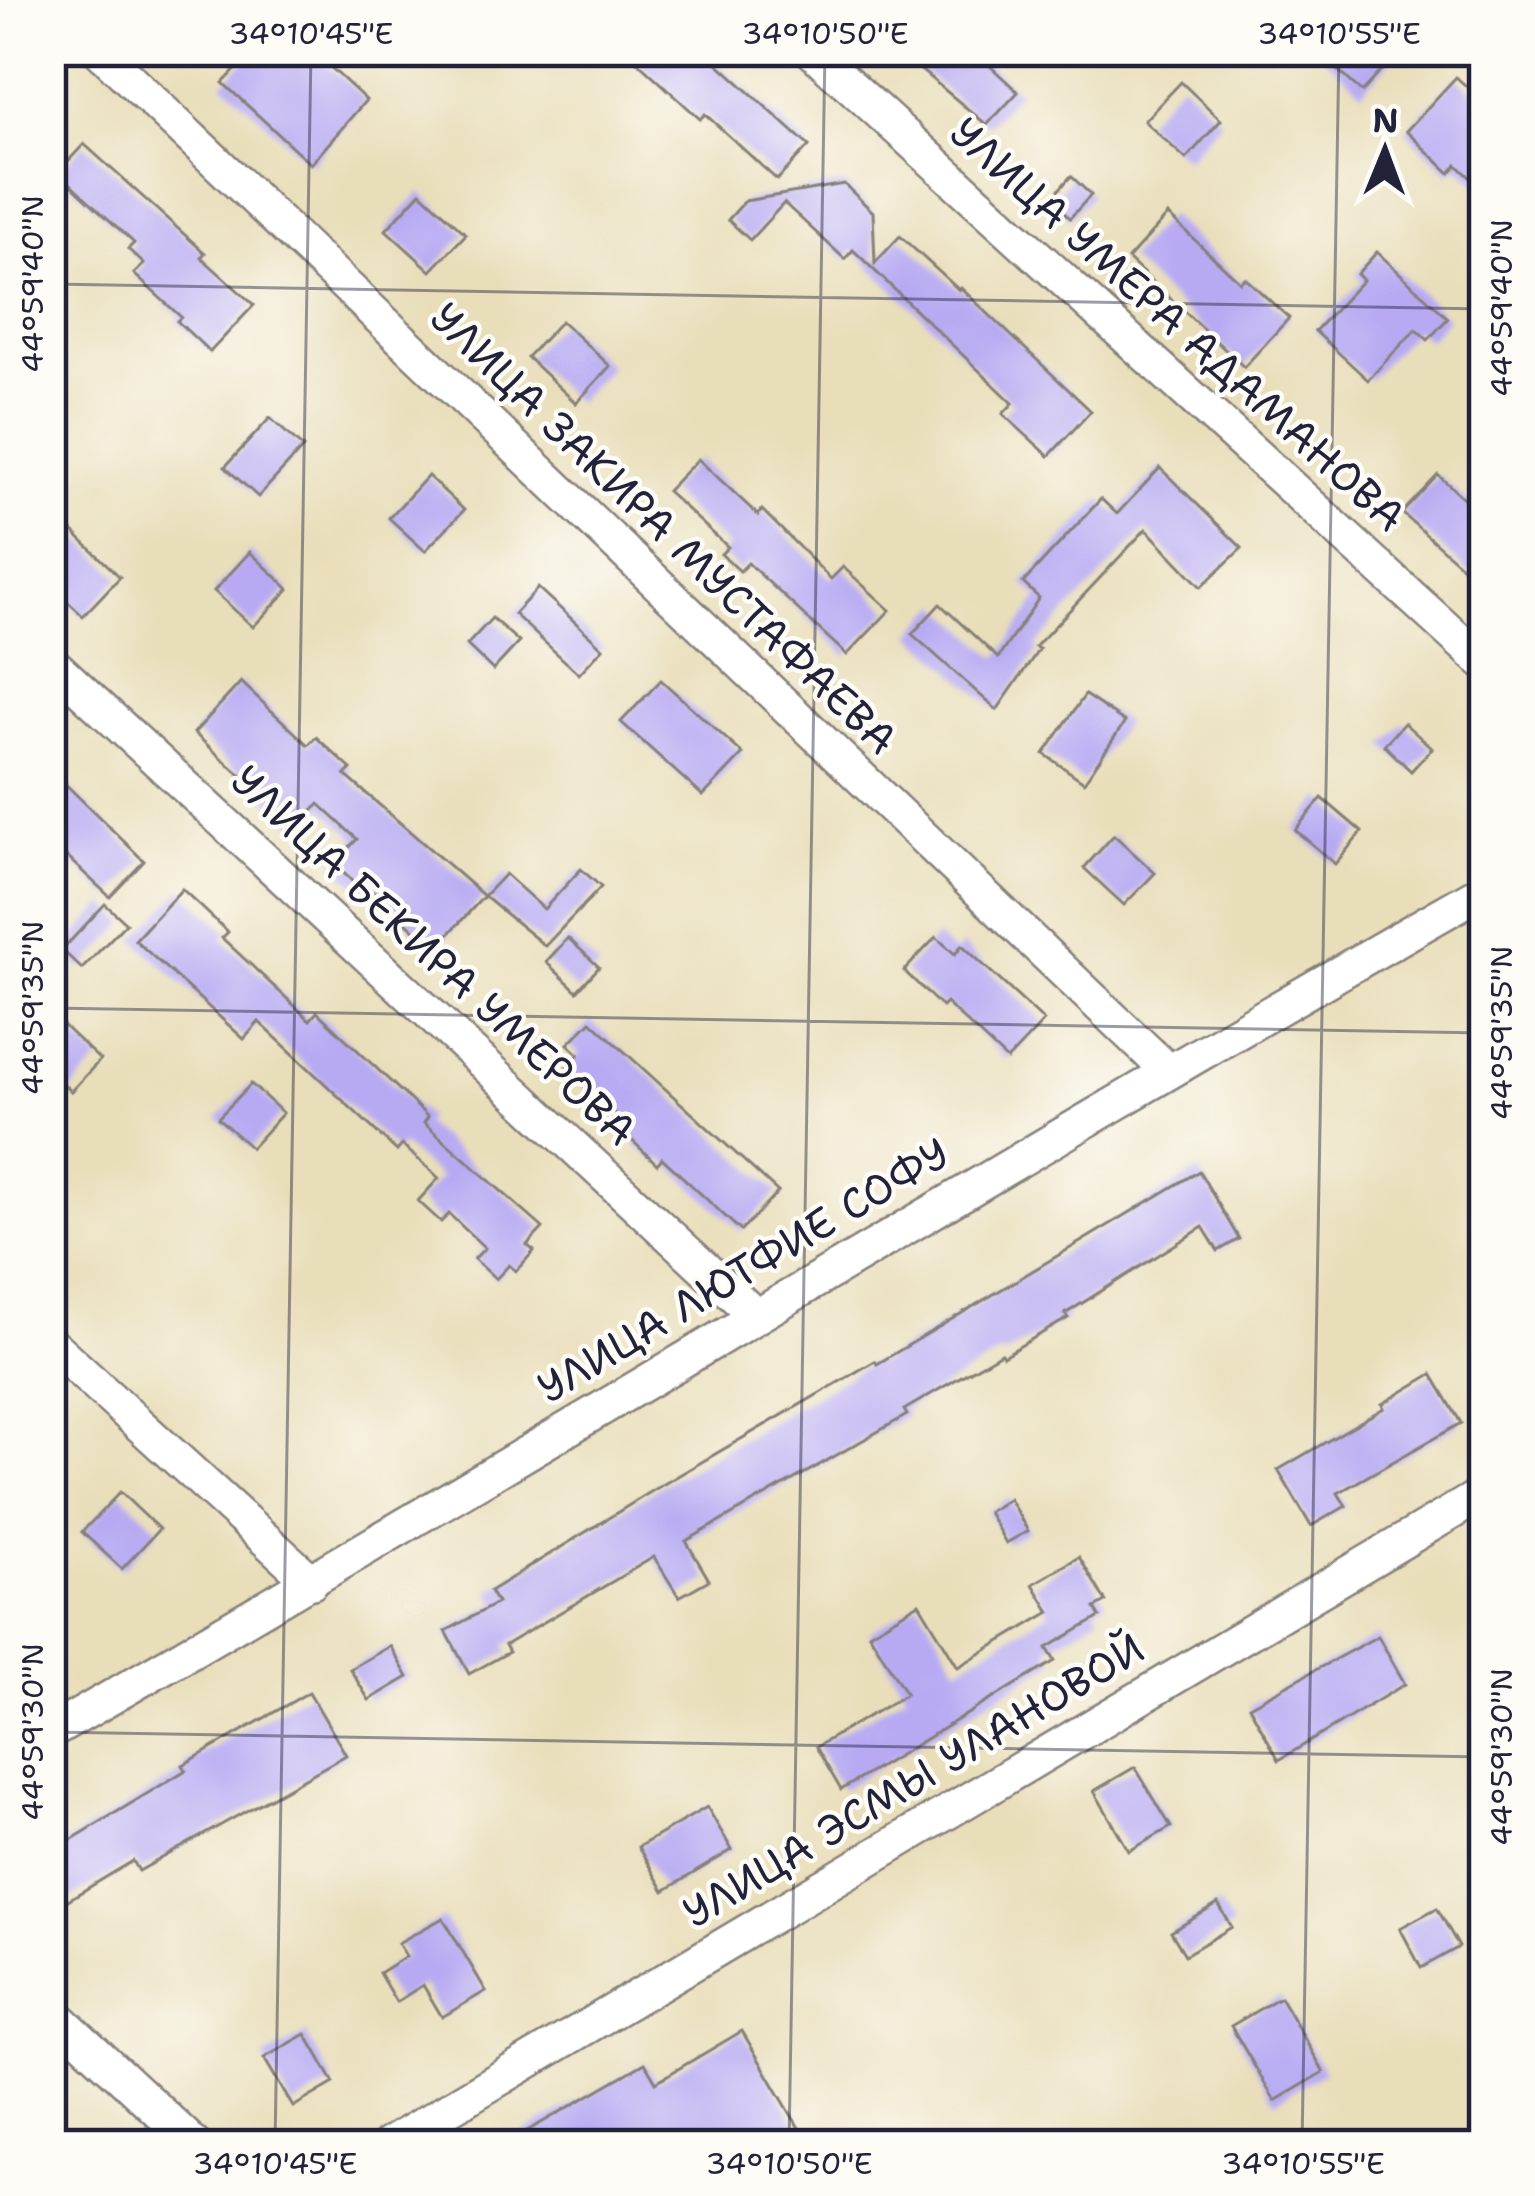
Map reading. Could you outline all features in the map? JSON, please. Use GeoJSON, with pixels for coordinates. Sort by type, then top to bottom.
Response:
{"type":"FeatureCollection","features":[{"type":"Feature","properties":{"kind":"street","name":"УЛИЦА ЗАКИРА МУСТАФАЕВА"},"geometry":{"type":"LineString","coordinates":[[100,51],[1167,1070]]}},
{"type":"Feature","properties":{"kind":"street","name":"УЛИЦА УМЕРА АДАМАНОВА"},"geometry":{"type":"LineString","coordinates":[[812,51],[1484,663]]}},
{"type":"Feature","properties":{"kind":"street","name":"УЛИЦА БЕКИРА УМЕРОВА"},"geometry":{"type":"LineString","coordinates":[[51,662],[755,1315]]}},
{"type":"Feature","properties":{"kind":"street","name":"УЛИЦА ЛЮТФИЕ СОФУ"},"geometry":{"type":"LineString","coordinates":[[51,1732],[312,1582],[1167,1070],[1484,890]]}},
{"type":"Feature","properties":{"kind":"street"},"geometry":{"type":"LineString","coordinates":[[51,1344],[312,1582]]}},
{"type":"Feature","properties":{"kind":"street","name":"УЛИЦА ЭСМЫ УЛАНОВОЙ"},"geometry":{"type":"LineString","coordinates":[[388,2145],[1484,1493]]}},
{"type":"Feature","properties":{"kind":"street"},"geometry":{"type":"LineString","coordinates":[[51,2011],[195,2145]]}},
{"type":"Feature","properties":{"kind":"building"},"geometry":{"type":"Polygon","coordinates":[[[254,51],[313,51],[366,100],[311,164],[223,83],[254,51]]]}},
{"type":"Feature","properties":{"kind":"building"},"geometry":{"type":"Polygon","coordinates":[[[626,51],[704,51],[809,146],[777,180],[705,114],[700,119],[626,51]]]}},
{"type":"Feature","properties":{"kind":"building"},"geometry":{"type":"Polygon","coordinates":[[[930,51],[974,51],[1018,92],[987,125],[916,66],[930,51]]]}},
{"type":"Feature","properties":{"kind":"building"},"geometry":{"type":"Polygon","coordinates":[[[1317,51],[1400,51],[1362,92],[1317,51]]]}},
{"type":"Feature","properties":{"kind":"building"},"geometry":{"type":"Polygon","coordinates":[[[1456,77],[1484,102],[1484,190],[1457,165],[1450,173],[1406,131],[1456,77]]]}},
{"type":"Feature","properties":{"kind":"building"},"geometry":{"type":"Polygon","coordinates":[[[1181,82],[1221,120],[1186,159],[1144,121],[1181,82]]]}},
{"type":"Feature","properties":{"kind":"building"},"geometry":{"type":"Polygon","coordinates":[[[84,144],[205,253],[201,257],[254,305],[210,352],[177,321],[181,317],[134,274],[144,264],[128,249],[134,243],[58,172],[84,144]]]}},
{"type":"Feature","properties":{"kind":"building"},"geometry":{"type":"Polygon","coordinates":[[[1071,176],[1091,195],[1070,218],[1050,200],[1071,176]]]}},
{"type":"Feature","properties":{"kind":"building"},"geometry":{"type":"Polygon","coordinates":[[[844,184],[873,212],[875,263],[900,236],[1091,411],[1049,456],[1003,414],[1013,403],[853,250],[845,259],[784,203],[750,240],[728,220],[745,201],[844,184]]]}},
{"type":"Feature","properties":{"kind":"building"},"geometry":{"type":"Polygon","coordinates":[[[421,192],[466,234],[431,271],[386,230],[421,192]]]}},
{"type":"Feature","properties":{"kind":"building"},"geometry":{"type":"Polygon","coordinates":[[[1168,215],[1240,282],[1245,278],[1289,318],[1244,367],[1128,259],[1168,215]]]}},
{"type":"Feature","properties":{"kind":"building"},"geometry":{"type":"Polygon","coordinates":[[[1377,252],[1448,318],[1428,340],[1416,329],[1368,380],[1315,331],[1363,280],[1357,274],[1377,252]]]}},
{"type":"Feature","properties":{"kind":"building"},"geometry":{"type":"Polygon","coordinates":[[[561,321],[610,366],[576,403],[527,357],[561,321]]]}},
{"type":"Feature","properties":{"kind":"building"},"geometry":{"type":"Polygon","coordinates":[[[270,418],[303,448],[258,497],[225,467],[270,418]]]}},
{"type":"Feature","properties":{"kind":"building"},"geometry":{"type":"Polygon","coordinates":[[[698,459],[758,515],[762,510],[831,579],[843,567],[890,610],[847,655],[748,563],[740,571],[721,554],[728,547],[667,491],[698,459]]]}},
{"type":"Feature","properties":{"kind":"building"},"geometry":{"type":"Polygon","coordinates":[[[1160,468],[1242,548],[1201,587],[1146,529],[1035,647],[1039,649],[997,710],[912,634],[940,604],[998,658],[1039,598],[1023,583],[1101,499],[1117,514],[1160,468]]]}},
{"type":"Feature","properties":{"kind":"building"},"geometry":{"type":"Polygon","coordinates":[[[1438,475],[1484,517],[1484,586],[1402,513],[1438,475]]]}},
{"type":"Feature","properties":{"kind":"building"},"geometry":{"type":"Polygon","coordinates":[[[428,476],[464,510],[425,551],[389,518],[428,476]]]}},
{"type":"Feature","properties":{"kind":"building"},"geometry":{"type":"Polygon","coordinates":[[[70,529],[120,577],[83,616],[51,586],[51,549],[70,529]]]}},
{"type":"Feature","properties":{"kind":"building"},"geometry":{"type":"Polygon","coordinates":[[[250,552],[289,589],[253,627],[214,591],[250,552]]]}},
{"type":"Feature","properties":{"kind":"building"},"geometry":{"type":"Polygon","coordinates":[[[538,588],[603,648],[579,674],[514,614],[538,588]]]}},
{"type":"Feature","properties":{"kind":"building"},"geometry":{"type":"Polygon","coordinates":[[[492,618],[519,642],[493,670],[467,645],[492,618]]]}},
{"type":"Feature","properties":{"kind":"building"},"geometry":{"type":"Polygon","coordinates":[[[661,680],[743,754],[703,796],[621,722],[661,680]]]}},
{"type":"Feature","properties":{"kind":"building"},"geometry":{"type":"Polygon","coordinates":[[[241,682],[308,745],[316,737],[351,769],[345,775],[484,896],[435,949],[374,892],[369,897],[334,864],[357,839],[319,804],[298,827],[194,733],[241,682]]]}},
{"type":"Feature","properties":{"kind":"building"},"geometry":{"type":"Polygon","coordinates":[[[1085,695],[1125,722],[1084,782],[1044,754],[1085,695]]]}},
{"type":"Feature","properties":{"kind":"building"},"geometry":{"type":"Polygon","coordinates":[[[1404,723],[1432,748],[1411,771],[1384,745],[1404,723]]]}},
{"type":"Feature","properties":{"kind":"building"},"geometry":{"type":"Polygon","coordinates":[[[51,770],[144,861],[110,897],[51,842],[51,770]]]}},
{"type":"Feature","properties":{"kind":"building"},"geometry":{"type":"Polygon","coordinates":[[[1322,798],[1362,832],[1335,864],[1295,830],[1322,798]]]}},
{"type":"Feature","properties":{"kind":"building"},"geometry":{"type":"Polygon","coordinates":[[[1114,835],[1155,873],[1124,905],[1084,868],[1114,835]]]}},
{"type":"Feature","properties":{"kind":"building"},"geometry":{"type":"Polygon","coordinates":[[[581,869],[601,887],[545,946],[484,896],[505,874],[544,909],[581,869]]]}},
{"type":"Feature","properties":{"kind":"building"},"geometry":{"type":"Polygon","coordinates":[[[182,889],[228,932],[222,938],[310,1020],[317,1012],[428,1117],[424,1123],[543,1228],[527,1245],[534,1251],[516,1271],[509,1265],[496,1279],[474,1259],[485,1248],[449,1214],[441,1222],[418,1201],[439,1178],[402,1145],[397,1151],[259,1022],[244,1039],[135,940],[182,889]]]}},
{"type":"Feature","properties":{"kind":"building"},"geometry":{"type":"Polygon","coordinates":[[[105,904],[126,923],[82,969],[62,950],[105,904]]]}},
{"type":"Feature","properties":{"kind":"building"},"geometry":{"type":"Polygon","coordinates":[[[936,937],[955,954],[962,945],[1044,1021],[1007,1060],[904,971],[936,937]]]}},
{"type":"Feature","properties":{"kind":"building"},"geometry":{"type":"Polygon","coordinates":[[[568,938],[599,967],[577,991],[546,962],[568,938]]]}},
{"type":"Feature","properties":{"kind":"building"},"geometry":{"type":"Polygon","coordinates":[[[51,1014],[100,1060],[71,1091],[51,1072],[51,1014]]]}},
{"type":"Feature","properties":{"kind":"building"},"geometry":{"type":"Polygon","coordinates":[[[591,1021],[778,1192],[741,1231],[662,1158],[657,1164],[617,1126],[622,1121],[566,1068],[579,1054],[568,1044],[591,1021]]]}},
{"type":"Feature","properties":{"kind":"building"},"geometry":{"type":"Polygon","coordinates":[[[251,1084],[283,1113],[251,1148],[218,1118],[251,1084]]]}},
{"type":"Feature","properties":{"kind":"building"},"geometry":{"type":"Polygon","coordinates":[[[1199,1171],[1239,1239],[1218,1251],[1203,1227],[1065,1314],[1068,1318],[686,1541],[709,1580],[679,1597],[654,1557],[505,1645],[509,1652],[469,1674],[446,1631],[497,1603],[490,1591],[1199,1171]]]}},
{"type":"Feature","properties":{"kind":"building"},"geometry":{"type":"Polygon","coordinates":[[[1432,1374],[1461,1423],[1338,1493],[1346,1506],[1311,1526],[1278,1470],[1432,1374]]]}},
{"type":"Feature","properties":{"kind":"building"},"geometry":{"type":"Polygon","coordinates":[[[120,1492],[159,1529],[122,1569],[82,1532],[120,1492]]]}},
{"type":"Feature","properties":{"kind":"building"},"geometry":{"type":"Polygon","coordinates":[[[1009,1499],[1028,1531],[1006,1543],[988,1512],[1009,1499]]]}},
{"type":"Feature","properties":{"kind":"building"},"geometry":{"type":"Polygon","coordinates":[[[1079,1557],[1106,1602],[1095,1608],[1100,1617],[1047,1648],[1055,1661],[841,1790],[816,1747],[906,1694],[869,1633],[919,1603],[958,1667],[1050,1612],[1033,1584],[1079,1557]]]}},
{"type":"Feature","properties":{"kind":"building"},"geometry":{"type":"Polygon","coordinates":[[[1378,1636],[1405,1684],[1279,1760],[1249,1706],[1378,1636]]]}},
{"type":"Feature","properties":{"kind":"building"},"geometry":{"type":"Polygon","coordinates":[[[390,1646],[408,1677],[369,1700],[350,1669],[390,1646]]]}},
{"type":"Feature","properties":{"kind":"building"},"geometry":{"type":"Polygon","coordinates":[[[309,1692],[346,1755],[139,1871],[133,1861],[51,1910],[51,1852],[186,1770],[183,1765],[309,1692]]]}},
{"type":"Feature","properties":{"kind":"building"},"geometry":{"type":"Polygon","coordinates":[[[1135,1767],[1171,1827],[1129,1851],[1094,1791],[1135,1767]]]}},
{"type":"Feature","properties":{"kind":"building"},"geometry":{"type":"Polygon","coordinates":[[[707,1807],[732,1850],[664,1891],[638,1847],[707,1807]]]}},
{"type":"Feature","properties":{"kind":"building"},"geometry":{"type":"Polygon","coordinates":[[[1218,1904],[1232,1927],[1185,1955],[1171,1932],[1218,1904]]]}},
{"type":"Feature","properties":{"kind":"building"},"geometry":{"type":"Polygon","coordinates":[[[1437,1908],[1459,1947],[1421,1968],[1400,1928],[1437,1908]]]}},
{"type":"Feature","properties":{"kind":"building"},"geometry":{"type":"Polygon","coordinates":[[[443,1918],[486,1991],[442,2017],[423,1985],[396,2002],[379,1973],[406,1956],[398,1943],[443,1918]]]}},
{"type":"Feature","properties":{"kind":"building"},"geometry":{"type":"Polygon","coordinates":[[[1280,1997],[1324,2072],[1275,2101],[1231,2026],[1280,1997]]]}},
{"type":"Feature","properties":{"kind":"building"},"geometry":{"type":"Polygon","coordinates":[[[742,2031],[809,2145],[503,2145],[645,2063],[656,2082],[742,2031]]]}},
{"type":"Feature","properties":{"kind":"building"},"geometry":{"type":"Polygon","coordinates":[[[306,2034],[334,2083],[293,2107],[264,2058],[306,2034]]]}}]}
